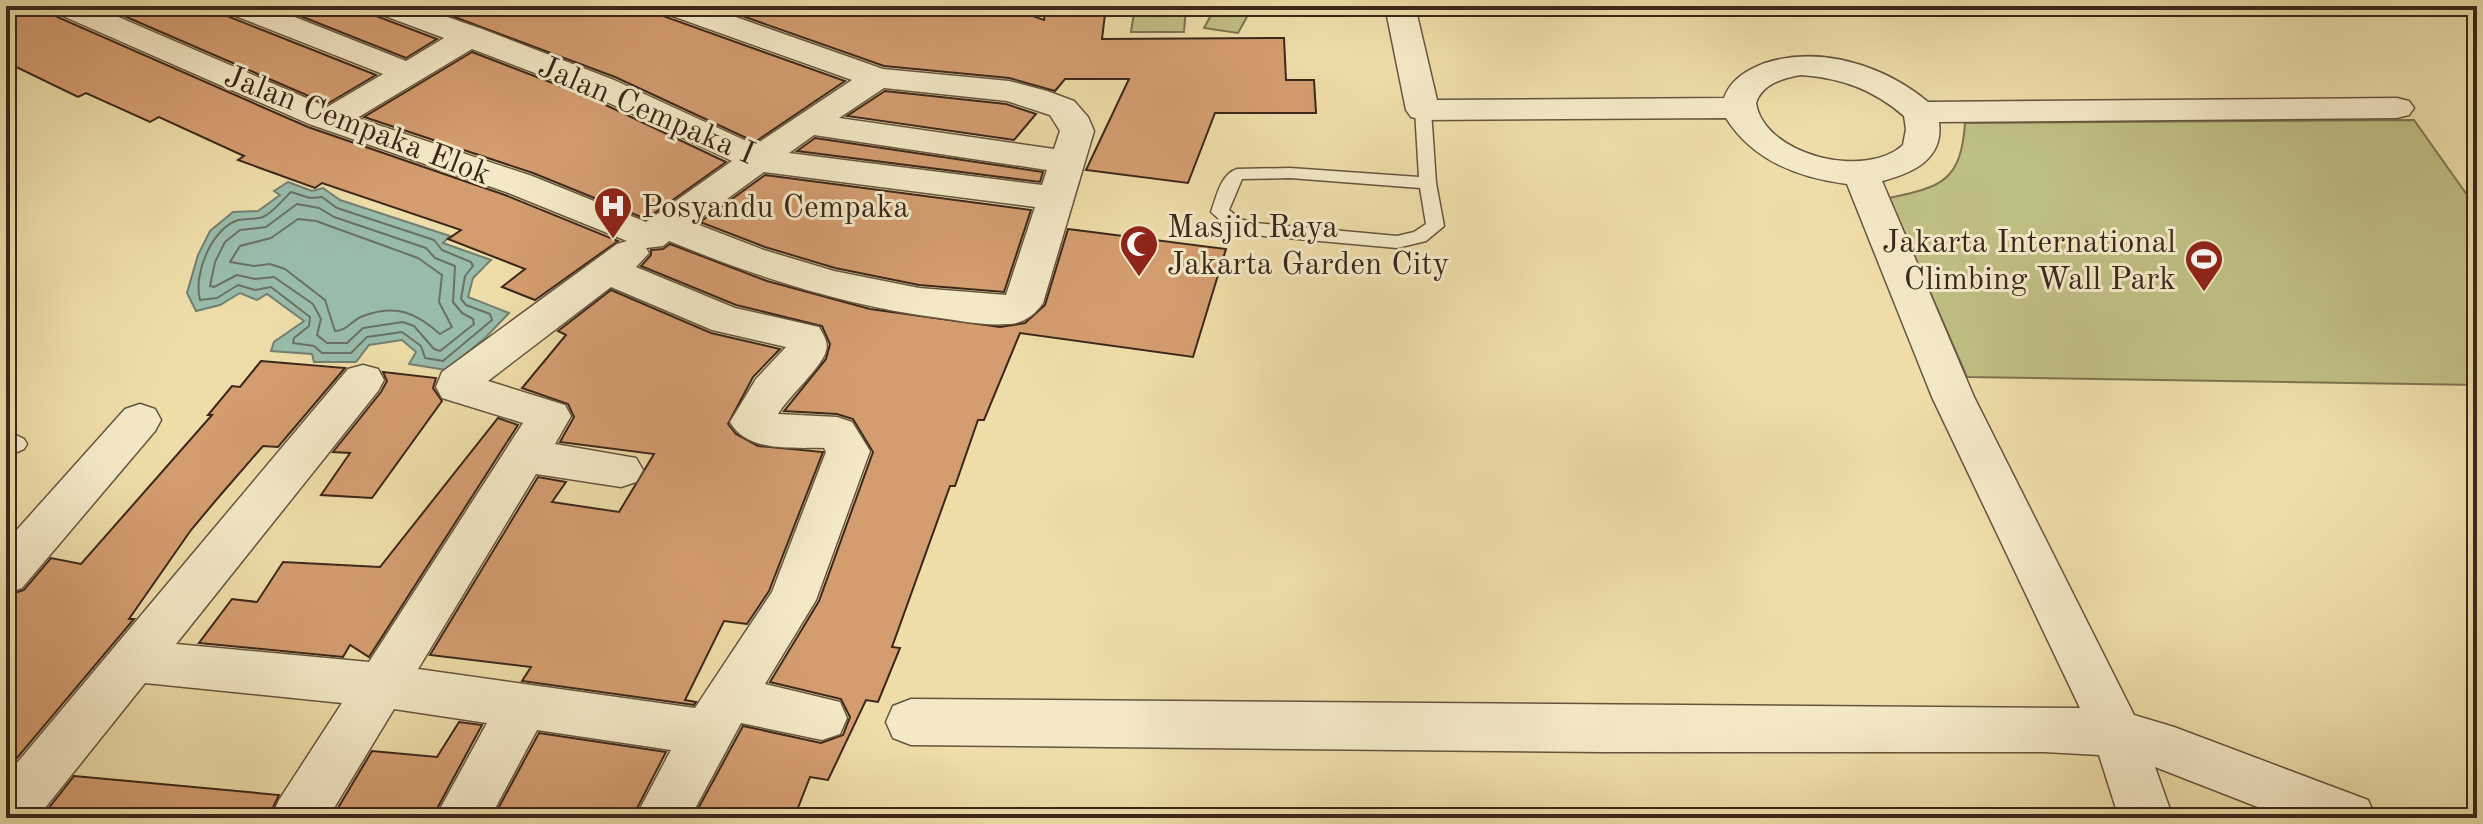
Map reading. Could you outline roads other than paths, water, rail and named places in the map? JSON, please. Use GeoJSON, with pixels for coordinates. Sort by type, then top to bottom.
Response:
{"type":"FeatureCollection","features":[{"type":"Feature","properties":{"kind":"street","name":"Jalan Cempaka Elok"},"geometry":{"type":"LineString","coordinates":[[67,6],[330,120],[658,232],[824,284],[893,299],[1009,311],[1023,303],[1077,131],[1071,117],[1062,108],[1009,91],[878,78]]}},
{"type":"Feature","properties":{"kind":"street"},"geometry":{"type":"LineString","coordinates":[[239,6],[408,73]]}},
{"type":"Feature","properties":{"kind":"street","name":"Jalan Cempaka I"},"geometry":{"type":"LineString","coordinates":[[388,6],[602,87],[759,160],[884,178],[1062,180]]}},
{"type":"Feature","properties":{"kind":"street"},"geometry":{"type":"LineString","coordinates":[[675,6],[717,13],[878,78]]}},
{"type":"Feature","properties":{"kind":"street"},"geometry":{"type":"LineString","coordinates":[[1400,6],[1423,110],[1740,108]]}},
{"type":"Feature","properties":{"kind":"street"},"geometry":{"type":"LineString","coordinates":[[330,120],[471,36]]}},
{"type":"Feature","properties":{"kind":"street"},"geometry":{"type":"LineString","coordinates":[[1920,112],[1925,136],[1912,156],[1900,164],[1861,174],[1821,167],[1781,153],[1752,131],[1740,108],[1745,86],[1767,71],[1801,65],[1820,66],[1878,81],[1920,112],[2397,108]]}},
{"type":"Feature","properties":{"kind":"street"},"geometry":{"type":"LineString","coordinates":[[298,818],[549,415],[457,387],[459,381],[807,124],[878,78]]}},
{"type":"Feature","properties":{"kind":"street"},"geometry":{"type":"LineString","coordinates":[[807,124],[1062,180]]}},
{"type":"Feature","properties":{"kind":"street"},"geometry":{"type":"LineString","coordinates":[[1861,174],[1953,397],[2117,733],[2146,818]]}},
{"type":"Feature","properties":{"kind":"street"},"geometry":{"type":"LineString","coordinates":[[607,270],[726,320],[805,337],[807,350],[771,390],[751,422],[765,429],[837,433],[845,443],[847,456],[792,600],[718,716],[662,818]]}},
{"type":"Feature","properties":{"kind":"street"},"geometry":{"type":"LineString","coordinates":[[6,816],[363,380]]}},
{"type":"Feature","properties":{"kind":"street"},"geometry":{"type":"LineString","coordinates":[[6,574],[140,420]]}},
{"type":"Feature","properties":{"kind":"street"},"geometry":{"type":"LineString","coordinates":[[524,456],[621,470]]}},
{"type":"Feature","properties":{"kind":"street"},"geometry":{"type":"LineString","coordinates":[[136,661],[379,685],[524,705],[718,716],[822,718]]}},
{"type":"Feature","properties":{"kind":"street"},"geometry":{"type":"LineString","coordinates":[[462,818],[524,705]]}},
{"type":"Feature","properties":{"kind":"street"},"geometry":{"type":"LineString","coordinates":[[911,722],[1601,729],[2044,729],[2117,733],[2174,750],[2349,818]]}},
{"type":"Feature","properties":{"kind":"lane"},"geometry":{"type":"LineString","coordinates":[[1423,110],[1428,183],[1435,226],[1420,237],[1397,242],[1254,229],[1234,223],[1220,212],[1230,183],[1237,174],[1290,173],[1428,183]]}},
{"type":"Feature","properties":{"kind":"water"},"geometry":{"type":"Polygon","coordinates":[[[288,182],[312,191],[323,188],[340,200],[450,236],[443,243],[491,260],[473,278],[468,297],[509,313],[485,338],[446,370],[409,364],[416,352],[402,340],[369,345],[356,362],[314,362],[312,354],[271,351],[274,342],[304,321],[267,294],[257,300],[240,293],[220,305],[196,311],[187,293],[198,255],[210,231],[233,212],[258,211],[280,195],[274,191],[288,182]]]}},
{"type":"Feature","properties":{"kind":"place","name":"Posyandu Cempaka"},"geometry":{"type":"Point","coordinates":[613,240]}},
{"type":"Feature","properties":{"kind":"place","name":"Masjid Raya Jakarta Garden City"},"geometry":{"type":"Point","coordinates":[1139,278]}},
{"type":"Feature","properties":{"kind":"place","name":"Jakarta International Climbing Wall Park"},"geometry":{"type":"Point","coordinates":[2204,293]}}]}
